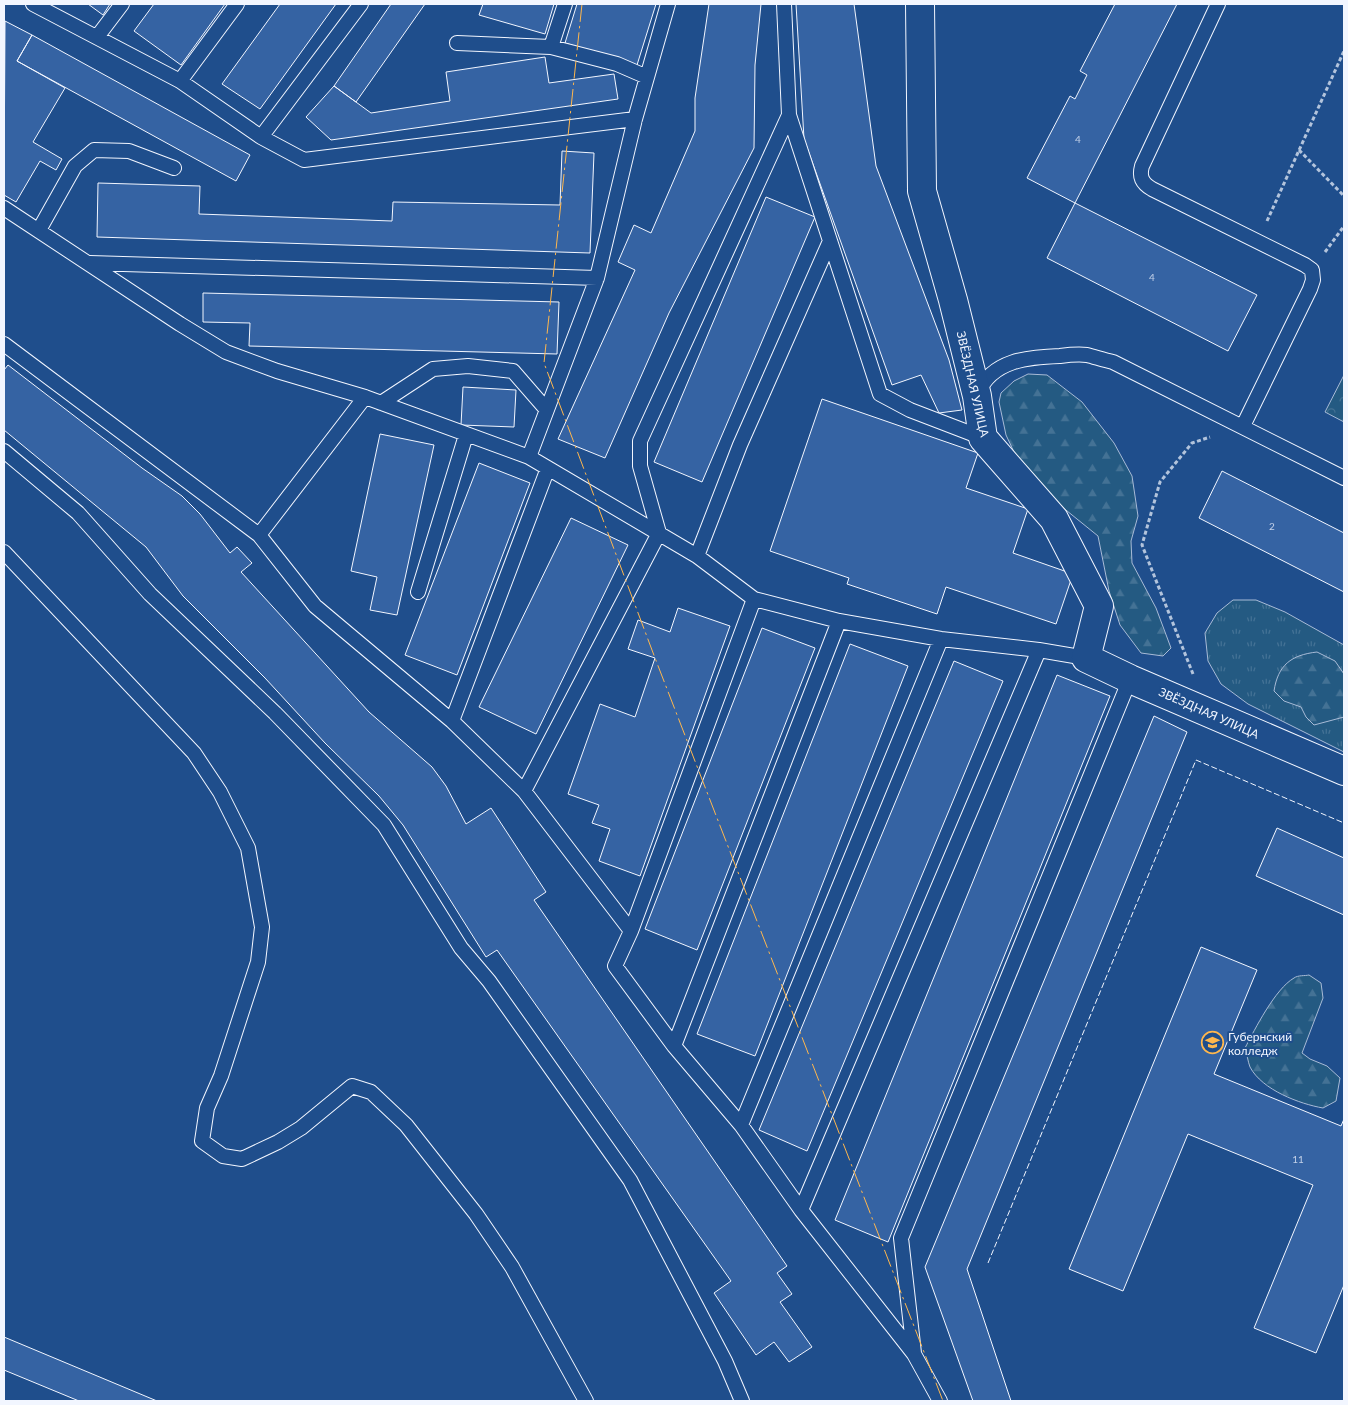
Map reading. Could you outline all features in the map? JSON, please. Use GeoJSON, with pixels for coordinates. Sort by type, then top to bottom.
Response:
{"type":"FeatureCollection","features":[{"type":"Feature","properties":{"kind":"street","name":"ЗВЁЗДНАЯ УЛИЦА"},"geometry":{"type":"LineString","coordinates":[[920,4],[922,191],[953,300],[977,396],[983,438],[1054,519],[1099,606],[1086,658],[1130,680],[1344,771]]}},
{"type":"Feature","properties":{"kind":"lane"},"geometry":{"type":"LineString","coordinates":[[33,4],[180,81],[261,137],[304,160],[635,119]]}},
{"type":"Feature","properties":{"kind":"lane"},"geometry":{"type":"LineString","coordinates":[[97,38],[122,4]]}},
{"type":"Feature","properties":{"kind":"lane"},"geometry":{"type":"LineString","coordinates":[[180,81],[237,4]]}},
{"type":"Feature","properties":{"kind":"lane"},"geometry":{"type":"LineString","coordinates":[[261,137],[361,4]]}},
{"type":"Feature","properties":{"kind":"lane"},"geometry":{"type":"LineString","coordinates":[[551,47],[565,4]]}},
{"type":"Feature","properties":{"kind":"lane"},"geometry":{"type":"LineString","coordinates":[[529,457],[596,278],[635,119],[668,4]]}},
{"type":"Feature","properties":{"kind":"lane"},"geometry":{"type":"LineString","coordinates":[[784,4],[789,115],[880,394],[910,410],[983,438]]}},
{"type":"Feature","properties":{"kind":"lane"},"geometry":{"type":"LineString","coordinates":[[1218,4],[1142,166],[1140,175],[1142,182],[1152,189],[1258,240],[1312,270],[1313,280],[1310,289],[1243,426]]}},
{"type":"Feature","properties":{"kind":"lane"},"geometry":{"type":"LineString","coordinates":[[457,43],[551,47],[617,64],[647,77]]}},
{"type":"Feature","properties":{"kind":"lane"},"geometry":{"type":"LineString","coordinates":[[524,791],[659,533],[640,466],[640,440],[789,115]]}},
{"type":"Feature","properties":{"kind":"lane"},"geometry":{"type":"LineString","coordinates":[[39,230],[75,166],[94,150],[129,151],[174,168]]}},
{"type":"Feature","properties":{"kind":"lane"},"geometry":{"type":"LineString","coordinates":[[4,208],[180,324],[226,352],[277,371],[365,397],[529,457],[697,556],[754,599],[839,621],[940,638],[1039,650],[1086,658]]}},
{"type":"Feature","properties":{"kind":"lane"},"geometry":{"type":"LineString","coordinates":[[697,556],[740,444],[830,241]]}},
{"type":"Feature","properties":{"kind":"lane"},"geometry":{"type":"LineString","coordinates":[[89,263],[596,278]]}},
{"type":"Feature","properties":{"kind":"lane"},"geometry":{"type":"LineString","coordinates":[[4,344],[259,536],[315,606],[452,721],[524,791],[631,931]]}},
{"type":"Feature","properties":{"kind":"lane"},"geometry":{"type":"LineString","coordinates":[[977,396],[983,382],[1003,365],[1013,361],[1085,355],[1113,362],[1344,478]]}},
{"type":"Feature","properties":{"kind":"lane"},"geometry":{"type":"LineString","coordinates":[[381,403],[433,369],[468,366],[513,371],[546,409]]}},
{"type":"Feature","properties":{"kind":"lane"},"geometry":{"type":"LineString","coordinates":[[259,536],[365,397]]}},
{"type":"Feature","properties":{"kind":"lane"},"geometry":{"type":"LineString","coordinates":[[418,592],[466,435]]}},
{"type":"Feature","properties":{"kind":"lane"},"geometry":{"type":"LineString","coordinates":[[4,451],[78,513],[150,594],[282,720],[384,826],[461,948],[490,981],[630,1180],[725,1361],[742,1401]]}},
{"type":"Feature","properties":{"kind":"lane"},"geometry":{"type":"LineString","coordinates":[[452,721],[548,468]]}},
{"type":"Feature","properties":{"kind":"lane"},"geometry":{"type":"LineString","coordinates":[[4,552],[194,753],[220,792],[248,848],[262,927],[258,962],[221,1076],[207,1108],[202,1141],[223,1156],[242,1159],[302,1128],[352,1086],[371,1092],[406,1125],[476,1214],[512,1267],[586,1401]]}},
{"type":"Feature","properties":{"kind":"lane"},"geometry":{"type":"LineString","coordinates":[[754,599],[631,931],[615,966],[674,1046],[741,1125],[801,1210],[914,1354],[940,1401]]}},
{"type":"Feature","properties":{"kind":"lane"},"geometry":{"type":"LineString","coordinates":[[674,1046],[839,621]]}},
{"type":"Feature","properties":{"kind":"lane"},"geometry":{"type":"LineString","coordinates":[[741,1125],[940,638]]}},
{"type":"Feature","properties":{"kind":"lane"},"geometry":{"type":"LineString","coordinates":[[801,1210],[1039,650]]}},
{"type":"Feature","properties":{"kind":"lane"},"geometry":{"type":"LineString","coordinates":[[914,1354],[901,1238],[1130,680]]}},
{"type":"Feature","properties":{"kind":"path"},"geometry":{"type":"LineString","coordinates":[[1258,240],[1344,52]]}},
{"type":"Feature","properties":{"kind":"path"},"geometry":{"type":"LineString","coordinates":[[1299,150],[1344,196]]}},
{"type":"Feature","properties":{"kind":"path"},"geometry":{"type":"LineString","coordinates":[[1312,270],[1344,226]]}},
{"type":"Feature","properties":{"kind":"path"},"geometry":{"type":"LineString","coordinates":[[1209,712],[1142,545],[1160,482],[1192,443],[1243,426]]}},
{"type":"Feature","properties":{"kind":"green space"},"geometry":{"type":"Polygon","coordinates":[[[1028,374],[1047,375],[1082,402],[1114,443],[1132,476],[1138,516],[1131,541],[1132,563],[1156,608],[1171,648],[1163,656],[1141,653],[1120,625],[1109,591],[1098,536],[1035,485],[1021,467],[1006,435],[999,402],[1001,393],[1014,381],[1028,374]]]}},
{"type":"Feature","properties":{"kind":"green space"},"geometry":{"type":"Polygon","coordinates":[[[1344,375],[1344,422],[1325,412],[1344,375]]]}},
{"type":"Feature","properties":{"kind":"green space"},"geometry":{"type":"Polygon","coordinates":[[[1233,600],[1256,600],[1285,612],[1344,645],[1344,752],[1248,704],[1221,684],[1208,661],[1205,633],[1217,613],[1233,600]]]}},
{"type":"Feature","properties":{"kind":"green space"},"geometry":{"type":"Polygon","coordinates":[[[1317,652],[1335,661],[1344,674],[1344,717],[1314,725],[1306,717],[1301,707],[1284,701],[1274,691],[1279,674],[1287,663],[1308,653],[1317,652]]]}},
{"type":"Feature","properties":{"kind":"green space"},"geometry":{"type":"Polygon","coordinates":[[[1309,975],[1321,983],[1323,998],[1302,1053],[1310,1059],[1327,1066],[1340,1078],[1336,1101],[1323,1108],[1282,1095],[1263,1083],[1250,1067],[1245,1048],[1266,1010],[1287,983],[1296,977],[1309,975]]]}},
{"type":"Feature","properties":{"kind":"building"},"geometry":{"type":"Polygon","coordinates":[[[88,4],[110,4],[103,15],[88,4]]]}},
{"type":"Feature","properties":{"kind":"building"},"geometry":{"type":"Polygon","coordinates":[[[154,4],[225,4],[181,65],[134,31],[154,4]]]}},
{"type":"Feature","properties":{"kind":"building"},"geometry":{"type":"Polygon","coordinates":[[[280,4],[336,4],[260,109],[222,84],[280,4]]]}},
{"type":"Feature","properties":{"kind":"building"},"geometry":{"type":"Polygon","coordinates":[[[391,4],[425,4],[356,102],[334,86],[391,4]]]}},
{"type":"Feature","properties":{"kind":"building"},"geometry":{"type":"Polygon","coordinates":[[[483,4],[554,4],[545,34],[479,15],[483,4]]]}},
{"type":"Feature","properties":{"kind":"building"},"geometry":{"type":"Polygon","coordinates":[[[577,4],[656,4],[637,65],[565,43],[577,4]]]}},
{"type":"Feature","properties":{"kind":"building"},"geometry":{"type":"Polygon","coordinates":[[[709,4],[761,4],[755,65],[754,148],[669,313],[605,458],[558,439],[635,270],[618,262],[634,225],[651,233],[695,131],[695,98],[709,4]]]}},
{"type":"Feature","properties":{"kind":"building"},"geometry":{"type":"Polygon","coordinates":[[[796,4],[854,4],[876,166],[949,360],[962,410],[939,413],[921,375],[892,385],[804,139],[796,4]]]}},
{"type":"Feature","properties":{"kind":"building"},"geometry":{"type":"Polygon","coordinates":[[[1115,4],[1177,4],[1075,203],[1027,178],[1070,96],[1075,99],[1087,75],[1080,71],[1115,4]]]}},
{"type":"Feature","properties":{"kind":"building"},"geometry":{"type":"Polygon","coordinates":[[[5,21],[32,35],[17,61],[65,88],[33,142],[62,159],[56,170],[40,161],[16,202],[4,195],[5,21]]]}},
{"type":"Feature","properties":{"kind":"building"},"geometry":{"type":"Polygon","coordinates":[[[32,35],[250,155],[236,181],[17,61],[32,35]]]}},
{"type":"Feature","properties":{"kind":"building"},"geometry":{"type":"Polygon","coordinates":[[[545,57],[549,83],[614,74],[618,99],[331,140],[306,117],[334,86],[371,113],[450,101],[446,72],[545,57]]]}},
{"type":"Feature","properties":{"kind":"building"},"geometry":{"type":"Polygon","coordinates":[[[562,151],[594,153],[590,253],[97,237],[98,183],[200,186],[199,214],[392,221],[393,202],[560,205],[562,151]]]}},
{"type":"Feature","properties":{"kind":"building"},"geometry":{"type":"Polygon","coordinates":[[[766,197],[815,217],[702,482],[654,462],[766,197]]]}},
{"type":"Feature","properties":{"kind":"building"},"geometry":{"type":"Polygon","coordinates":[[[1075,203],[1257,295],[1228,351],[1047,258],[1075,203]]]}},
{"type":"Feature","properties":{"kind":"building"},"geometry":{"type":"Polygon","coordinates":[[[203,293],[559,302],[557,354],[249,346],[250,323],[203,322],[203,293]]]}},
{"type":"Feature","properties":{"kind":"building"},"geometry":{"type":"Polygon","coordinates":[[[8,365],[142,468],[182,496],[200,514],[230,553],[237,547],[252,563],[241,572],[369,712],[432,767],[446,786],[466,824],[491,808],[546,892],[534,900],[787,1266],[777,1273],[792,1294],[780,1302],[812,1347],[789,1362],[774,1342],[756,1355],[714,1293],[731,1281],[497,950],[486,957],[403,825],[379,796],[183,596],[146,547],[4,430],[4,370],[8,365]]]}},
{"type":"Feature","properties":{"kind":"building"},"geometry":{"type":"Polygon","coordinates":[[[463,387],[516,390],[514,427],[461,425],[463,387]]]}},
{"type":"Feature","properties":{"kind":"building"},"geometry":{"type":"Polygon","coordinates":[[[822,399],[978,453],[966,488],[1028,509],[1013,553],[1073,574],[1056,624],[946,587],[937,614],[847,584],[849,578],[770,551],[822,399]]]}},
{"type":"Feature","properties":{"kind":"building"},"geometry":{"type":"Polygon","coordinates":[[[380,434],[434,445],[397,615],[370,610],[377,577],[351,571],[380,434]]]}},
{"type":"Feature","properties":{"kind":"building"},"geometry":{"type":"Polygon","coordinates":[[[479,463],[530,483],[457,675],[405,655],[479,463]]]}},
{"type":"Feature","properties":{"kind":"building"},"geometry":{"type":"Polygon","coordinates":[[[1222,471],[1344,533],[1344,592],[1199,518],[1222,471]]]}},
{"type":"Feature","properties":{"kind":"building"},"geometry":{"type":"Polygon","coordinates":[[[571,518],[628,545],[536,734],[479,707],[571,518]]]}},
{"type":"Feature","properties":{"kind":"building"},"geometry":{"type":"Polygon","coordinates":[[[678,608],[730,626],[640,876],[599,861],[610,829],[592,823],[599,805],[568,794],[600,704],[635,717],[655,658],[628,649],[638,620],[670,632],[678,608]]]}},
{"type":"Feature","properties":{"kind":"building"},"geometry":{"type":"Polygon","coordinates":[[[762,628],[815,648],[697,950],[645,929],[762,628]]]}},
{"type":"Feature","properties":{"kind":"building"},"geometry":{"type":"Polygon","coordinates":[[[850,644],[908,666],[755,1056],[697,1034],[850,644]]]}},
{"type":"Feature","properties":{"kind":"building"},"geometry":{"type":"Polygon","coordinates":[[[954,661],[1003,681],[807,1151],[759,1130],[954,661]]]}},
{"type":"Feature","properties":{"kind":"building"},"geometry":{"type":"Polygon","coordinates":[[[1057,675],[1110,696],[888,1242],[835,1220],[1057,675]]]}},
{"type":"Feature","properties":{"kind":"building"},"geometry":{"type":"Polygon","coordinates":[[[1154,716],[1187,732],[967,1269],[1011,1401],[973,1401],[925,1267],[1154,716]]]}},
{"type":"Feature","properties":{"kind":"building"},"geometry":{"type":"Polygon","coordinates":[[[1277,828],[1344,858],[1344,915],[1256,876],[1277,828]]]}},
{"type":"Feature","properties":{"kind":"building"},"geometry":{"type":"Polygon","coordinates":[[[1201,947],[1257,970],[1214,1074],[1341,1126],[1344,1119],[1344,1285],[1316,1353],[1254,1328],[1313,1185],[1188,1134],[1123,1291],[1069,1269],[1201,947]]]}},
{"type":"Feature","properties":{"kind":"building"},"geometry":{"type":"Polygon","coordinates":[[[4,1337],[157,1401],[79,1401],[4,1370],[4,1337]]]}},
{"type":"Feature","properties":{"kind":"fence"},"geometry":{"type":"LineString","coordinates":[[988,1263],[1196,760],[1344,823]]}},
{"type":"Feature","properties":{"kind":"power"},"geometry":{"type":"LineString","coordinates":[[582,4],[544,363],[655,658],[943,1401]]}},
{"type":"Feature","properties":{"kind":"place","name":"Губернский колледж"},"geometry":{"type":"Point","coordinates":[1212,1043]}}]}
